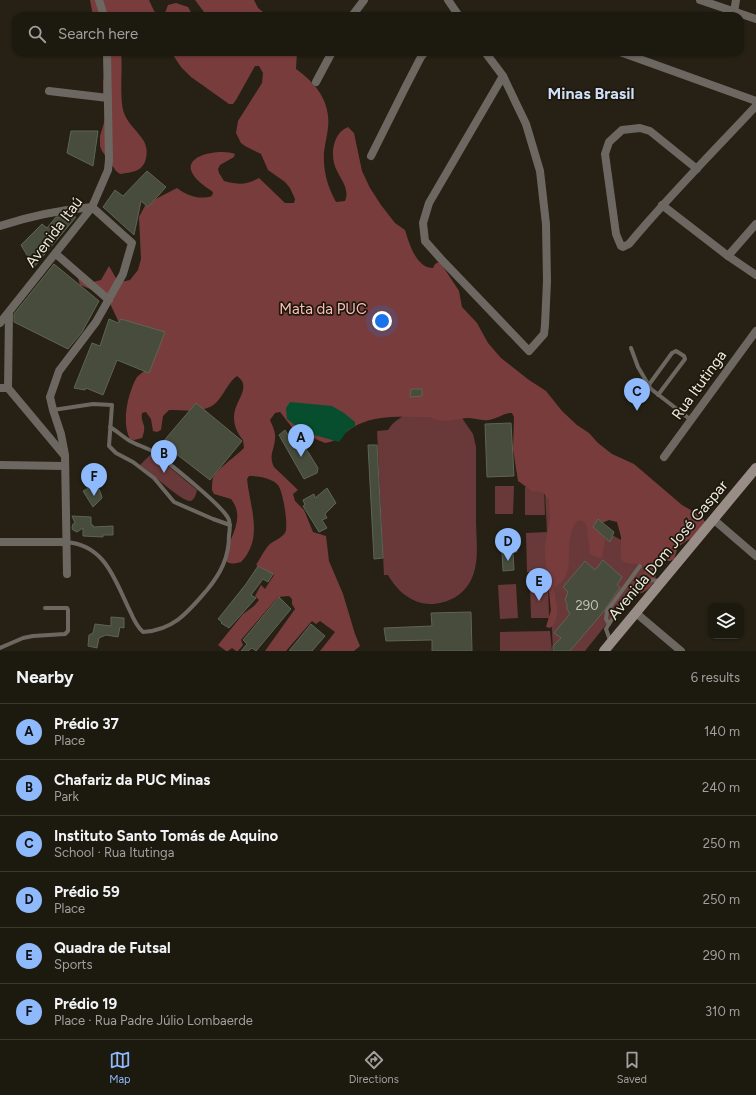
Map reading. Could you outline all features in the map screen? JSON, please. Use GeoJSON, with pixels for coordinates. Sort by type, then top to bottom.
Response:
{"type":"FeatureCollection","features":[{"type":"Feature","properties":{"kind":"street"},"geometry":{"type":"LineString","coordinates":[[99,0],[103,12]]}},
{"type":"Feature","properties":{"kind":"street"},"geometry":{"type":"LineString","coordinates":[[355,12],[364,0]]}},
{"type":"Feature","properties":{"kind":"street"},"geometry":{"type":"LineString","coordinates":[[448,0],[456,12]]}},
{"type":"Feature","properties":{"kind":"street"},"geometry":{"type":"LineString","coordinates":[[700,0],[734,12],[736,0]]}},
{"type":"Feature","properties":{"kind":"street"},"geometry":{"type":"LineString","coordinates":[[744,15],[756,19]]}},
{"type":"Feature","properties":{"kind":"street","name":"Avenida Itaú"},"geometry":{"type":"LineString","coordinates":[[0,323],[92,207],[108,170],[107,56]]}},
{"type":"Feature","properties":{"kind":"street"},"geometry":{"type":"LineString","coordinates":[[316,82],[330,56]]}},
{"type":"Feature","properties":{"kind":"street"},"geometry":{"type":"LineString","coordinates":[[371,156],[422,56]]}},
{"type":"Feature","properties":{"kind":"street"},"geometry":{"type":"LineString","coordinates":[[488,56],[503,76],[526,124],[540,171],[546,224],[548,281],[544,334],[530,351],[441,260],[425,241],[423,223],[429,203],[503,76]]}},
{"type":"Feature","properties":{"kind":"street"},"geometry":{"type":"LineString","coordinates":[[631,56],[756,101]]}},
{"type":"Feature","properties":{"kind":"street"},"geometry":{"type":"LineString","coordinates":[[49,91],[108,98]]}},
{"type":"Feature","properties":{"kind":"street"},"geometry":{"type":"LineString","coordinates":[[697,169],[650,131],[640,128],[622,130],[609,142],[605,154],[616,234],[621,246],[623,247],[629,244],[662,205],[697,169],[756,106]]}},
{"type":"Feature","properties":{"kind":"street"},"geometry":{"type":"LineString","coordinates":[[662,205],[728,256],[756,275]]}},
{"type":"Feature","properties":{"kind":"street"},"geometry":{"type":"LineString","coordinates":[[0,226],[24,218],[70,209],[92,207],[132,244],[123,274],[96,322],[59,371],[50,397],[61,434],[65,455],[67,574]]}},
{"type":"Feature","properties":{"kind":"street"},"geometry":{"type":"LineString","coordinates":[[728,256],[756,224]]}},
{"type":"Feature","properties":{"kind":"street"},"geometry":{"type":"LineString","coordinates":[[56,254],[109,300]]}},
{"type":"Feature","properties":{"kind":"street"},"geometry":{"type":"LineString","coordinates":[[8,313],[4,388],[65,455]]}},
{"type":"Feature","properties":{"kind":"street","name":"Rua Itutinga"},"geometry":{"type":"LineString","coordinates":[[664,457],[756,331]]}},
{"type":"Feature","properties":{"kind":"street"},"geometry":{"type":"LineString","coordinates":[[0,466],[66,466]]}},
{"type":"Feature","properties":{"kind":"street","name":"Avenida Dom José Gaspar"},"geometry":{"type":"LineString","coordinates":[[608,647],[712,519],[756,468]]}},
{"type":"Feature","properties":{"kind":"street"},"geometry":{"type":"LineString","coordinates":[[712,519],[756,556]]}},
{"type":"Feature","properties":{"kind":"street"},"geometry":{"type":"LineString","coordinates":[[0,542],[66,542]]}},
{"type":"Feature","properties":{"kind":"street"},"geometry":{"type":"LineString","coordinates":[[636,613],[681,651]]}},
{"type":"Feature","properties":{"kind":"lane"},"geometry":{"type":"LineString","coordinates":[[631,348],[638,367],[648,386],[691,420]]}},
{"type":"Feature","properties":{"kind":"lane"},"geometry":{"type":"LineString","coordinates":[[648,386],[672,353],[676,351],[684,356],[685,359],[658,395]]}},
{"type":"Feature","properties":{"kind":"lane"},"geometry":{"type":"LineString","coordinates":[[53,410],[93,404],[112,405],[109,446],[112,450],[116,454],[133,462],[154,478],[174,502],[230,525]]}},
{"type":"Feature","properties":{"kind":"lane"},"geometry":{"type":"LineString","coordinates":[[66,542],[72,542],[86,547],[99,555],[105,562],[114,578],[132,616],[142,631],[145,632],[161,630],[169,626],[190,610],[210,586],[223,567],[229,548],[230,525],[227,515],[222,508],[151,451],[129,441],[110,427]]}},
{"type":"Feature","properties":{"kind":"lane"},"geometry":{"type":"LineString","coordinates":[[609,624],[606,619],[607,612],[640,566]]}},
{"type":"Feature","properties":{"kind":"lane"},"geometry":{"type":"LineString","coordinates":[[608,647],[606,629],[644,581],[662,581]]}},
{"type":"Feature","properties":{"kind":"lane"},"geometry":{"type":"LineString","coordinates":[[0,648],[23,638],[65,634],[68,631],[67,608],[44,608]]}},
{"type":"Feature","properties":{"kind":"shaded area"},"geometry":{"type":"Polygon","coordinates":[[[290,402],[332,406],[355,422],[355,426],[348,430],[339,442],[311,434],[300,429],[287,419],[286,408],[290,402]]]}},
{"type":"Feature","properties":{"kind":"shaded area"},"geometry":{"type":"Polygon","coordinates":[[[408,414],[462,418],[473,434],[476,447],[476,566],[471,580],[464,590],[454,598],[437,604],[418,602],[411,599],[396,586],[388,575],[384,575],[377,431],[388,430],[396,420],[408,414]]]}},
{"type":"Feature","properties":{"kind":"shaded area"},"geometry":{"type":"Polygon","coordinates":[[[151,454],[197,490],[191,501],[181,497],[140,465],[151,454]]]}},
{"type":"Feature","properties":{"kind":"shaded area"},"geometry":{"type":"Polygon","coordinates":[[[495,486],[514,486],[513,514],[495,514],[495,486]]]}},
{"type":"Feature","properties":{"kind":"shaded area"},"geometry":{"type":"Polygon","coordinates":[[[544,486],[545,515],[525,515],[525,487],[544,486]]]}},
{"type":"Feature","properties":{"kind":"shaded area"},"geometry":{"type":"Polygon","coordinates":[[[545,491],[580,517],[621,540],[652,567],[585,651],[553,651],[547,535],[547,572],[527,572],[526,533],[547,532],[545,491]]]}},
{"type":"Feature","properties":{"kind":"shaded area"},"geometry":{"type":"Polygon","coordinates":[[[548,583],[549,618],[531,618],[530,584],[548,583]]]}},
{"type":"Feature","properties":{"kind":"shaded area"},"geometry":{"type":"Polygon","coordinates":[[[516,584],[518,618],[500,619],[498,585],[516,584]]]}},
{"type":"Feature","properties":{"kind":"shaded area"},"geometry":{"type":"Polygon","coordinates":[[[550,631],[552,651],[500,651],[500,632],[550,631]]]}},
{"type":"Feature","properties":{"kind":"green space"},"geometry":{"type":"Polygon","coordinates":[[[90,0],[149,0],[156,12],[92,12],[90,0]]]}},
{"type":"Feature","properties":{"kind":"green space"},"geometry":{"type":"Polygon","coordinates":[[[195,0],[254,0],[258,8],[263,12],[204,12],[195,0]]]}},
{"type":"Feature","properties":{"kind":"green space"},"geometry":{"type":"Polygon","coordinates":[[[176,3],[188,7],[191,12],[165,12],[168,5],[176,3]]]}},
{"type":"Feature","properties":{"kind":"green space"},"geometry":{"type":"Polygon","coordinates":[[[103,56],[121,56],[122,100],[124,113],[143,139],[147,151],[145,163],[140,169],[133,172],[120,174],[116,171],[100,146],[100,136],[107,113],[103,95],[105,73],[103,56]]]}},
{"type":"Feature","properties":{"kind":"green space","name":"Mata da PUC"},"geometry":{"type":"Polygon","coordinates":[[[174,56],[297,56],[296,69],[316,87],[321,94],[327,110],[328,128],[324,152],[324,165],[328,184],[336,202],[345,201],[346,191],[334,163],[333,147],[339,133],[348,127],[354,133],[362,171],[370,188],[381,205],[395,223],[405,230],[414,254],[422,264],[433,268],[435,264],[439,262],[442,265],[459,291],[462,307],[477,323],[488,343],[501,358],[546,391],[562,411],[577,425],[589,433],[598,443],[612,454],[634,464],[682,505],[701,516],[706,523],[696,537],[688,540],[678,547],[674,559],[666,561],[664,554],[655,563],[654,567],[656,577],[654,582],[647,590],[643,593],[633,595],[645,569],[644,565],[627,563],[621,559],[621,537],[617,522],[609,520],[602,523],[605,539],[602,559],[590,554],[587,526],[583,521],[577,521],[570,535],[568,570],[563,580],[554,588],[557,609],[556,620],[550,628],[546,627],[551,610],[545,555],[545,546],[550,518],[549,500],[543,492],[532,491],[518,481],[513,449],[514,417],[512,413],[486,420],[467,418],[443,421],[430,417],[374,419],[365,421],[353,427],[339,438],[325,443],[294,430],[280,412],[275,413],[270,420],[275,436],[272,463],[274,467],[298,490],[293,494],[295,501],[304,510],[313,532],[326,536],[329,561],[343,594],[360,646],[354,651],[320,651],[335,632],[320,621],[316,624],[312,621],[286,651],[265,651],[295,609],[292,604],[292,599],[289,596],[278,597],[241,640],[243,645],[238,651],[232,648],[226,651],[218,645],[243,614],[254,606],[259,600],[255,596],[261,585],[265,589],[274,575],[256,565],[268,546],[283,535],[286,529],[285,509],[282,494],[278,485],[269,479],[249,476],[247,479],[254,522],[252,543],[248,553],[241,562],[231,564],[224,559],[235,529],[237,514],[231,499],[214,494],[212,490],[212,482],[215,474],[244,448],[243,440],[238,433],[234,422],[234,414],[242,392],[243,384],[237,376],[234,378],[220,398],[210,407],[190,411],[169,410],[163,416],[161,430],[157,432],[153,431],[151,419],[146,412],[142,413],[144,433],[142,438],[134,440],[130,439],[126,425],[128,399],[137,377],[147,369],[122,329],[106,295],[80,285],[78,278],[93,282],[101,280],[109,266],[117,280],[121,282],[130,280],[138,270],[141,259],[139,217],[146,204],[177,188],[185,193],[198,197],[203,198],[212,196],[213,192],[197,180],[192,174],[191,164],[200,156],[215,152],[235,154],[234,157],[220,165],[218,169],[224,181],[242,184],[259,178],[285,203],[294,203],[295,199],[290,188],[285,182],[268,170],[261,154],[241,143],[236,133],[238,121],[262,83],[263,73],[259,66],[255,66],[233,104],[229,104],[191,77],[181,67],[174,56]]]}},
{"type":"Feature","properties":{"kind":"building"},"geometry":{"type":"Polygon","coordinates":[[[71,131],[98,131],[93,166],[67,153],[71,131]]]}},
{"type":"Feature","properties":{"kind":"building"},"geometry":{"type":"Polygon","coordinates":[[[147,171],[166,187],[148,207],[141,201],[134,235],[103,207],[115,190],[123,196],[147,171]]]}},
{"type":"Feature","properties":{"kind":"building"},"geometry":{"type":"Polygon","coordinates":[[[56,217],[76,217],[34,267],[21,245],[42,224],[47,228],[56,217]]]}},
{"type":"Feature","properties":{"kind":"building"},"geometry":{"type":"Polygon","coordinates":[[[54,264],[99,301],[82,332],[68,349],[14,322],[14,314],[54,264]]]}},
{"type":"Feature","properties":{"kind":"building"},"geometry":{"type":"Polygon","coordinates":[[[109,319],[118,323],[121,319],[165,332],[149,373],[117,360],[103,395],[86,388],[85,390],[74,388],[92,343],[100,346],[109,319]]]}},
{"type":"Feature","properties":{"kind":"building"},"geometry":{"type":"Polygon","coordinates":[[[411,389],[422,389],[422,396],[410,397],[411,389]]]}},
{"type":"Feature","properties":{"kind":"building"},"geometry":{"type":"Polygon","coordinates":[[[196,403],[242,441],[210,480],[162,443],[196,403]]]}},
{"type":"Feature","properties":{"kind":"building"},"geometry":{"type":"Polygon","coordinates":[[[511,423],[514,476],[487,477],[485,424],[511,423]]]}},
{"type":"Feature","properties":{"kind":"building"},"geometry":{"type":"Polygon","coordinates":[[[285,430],[298,452],[305,447],[318,468],[317,473],[304,479],[279,435],[285,430]]]}},
{"type":"Feature","properties":{"kind":"building"},"geometry":{"type":"Polygon","coordinates":[[[368,445],[377,445],[383,558],[374,559],[368,445]]]}},
{"type":"Feature","properties":{"kind":"building"},"geometry":{"type":"Polygon","coordinates":[[[91,487],[99,489],[102,498],[93,507],[83,491],[91,487]]]}},
{"type":"Feature","properties":{"kind":"building"},"geometry":{"type":"Polygon","coordinates":[[[327,488],[336,503],[325,514],[327,518],[322,520],[327,528],[319,532],[303,506],[305,505],[303,500],[314,494],[315,498],[327,488]]]}},
{"type":"Feature","properties":{"kind":"building"},"geometry":{"type":"Polygon","coordinates":[[[72,516],[91,517],[91,525],[93,525],[93,527],[113,526],[113,535],[103,535],[103,537],[83,536],[83,528],[77,532],[73,530],[73,524],[75,523],[72,516]]]}},
{"type":"Feature","properties":{"kind":"building"},"geometry":{"type":"Polygon","coordinates":[[[598,519],[614,532],[610,542],[593,527],[598,519]]]}},
{"type":"Feature","properties":{"kind":"building"},"geometry":{"type":"Polygon","coordinates":[[[516,534],[517,552],[513,552],[514,570],[503,571],[502,551],[507,551],[506,535],[516,534]]]}},
{"type":"Feature","properties":{"kind":"building"},"geometry":{"type":"Polygon","coordinates":[[[603,560],[622,577],[617,585],[620,587],[604,611],[570,651],[553,651],[553,646],[561,638],[554,633],[570,614],[565,600],[568,592],[563,587],[585,561],[595,570],[603,560]]]}},
{"type":"Feature","properties":{"kind":"building"},"geometry":{"type":"Polygon","coordinates":[[[258,566],[273,574],[268,582],[263,579],[251,595],[256,598],[229,628],[218,619],[246,584],[258,566]]]}},
{"type":"Feature","properties":{"kind":"building"},"geometry":{"type":"Polygon","coordinates":[[[279,597],[291,609],[256,651],[252,648],[248,651],[241,651],[247,644],[243,640],[279,597]]]}},
{"type":"Feature","properties":{"kind":"building"},"geometry":{"type":"Polygon","coordinates":[[[471,612],[472,651],[432,651],[432,640],[386,641],[384,628],[432,626],[431,613],[471,612]]]}},
{"type":"Feature","properties":{"kind":"building"},"geometry":{"type":"Polygon","coordinates":[[[111,617],[124,618],[124,628],[120,627],[118,637],[106,635],[99,638],[97,648],[88,646],[89,635],[93,633],[95,624],[111,626],[111,617]]]}},
{"type":"Feature","properties":{"kind":"building"},"geometry":{"type":"Polygon","coordinates":[[[311,624],[325,636],[312,651],[289,651],[311,624]]]}},
{"type":"Feature","properties":{"kind":"place","name":"Instituto Santo Tomás de Aquino"},"geometry":{"type":"Point","coordinates":[637,411]}},
{"type":"Feature","properties":{"kind":"place","name":"Prédio 37"},"geometry":{"type":"Point","coordinates":[301,457]}},
{"type":"Feature","properties":{"kind":"place","name":"Chafariz da PUC Minas"},"geometry":{"type":"Point","coordinates":[164,473]}},
{"type":"Feature","properties":{"kind":"place","name":"Prédio 19"},"geometry":{"type":"Point","coordinates":[94,496]}},
{"type":"Feature","properties":{"kind":"place","name":"Prédio 59"},"geometry":{"type":"Point","coordinates":[508,561]}},
{"type":"Feature","properties":{"kind":"place","name":"Quadra de Futsal"},"geometry":{"type":"Point","coordinates":[539,601]}},
{"type":"Feature","properties":{"kind":"district","name":"Minas Brasil"},"geometry":{"type":"Point","coordinates":[591,93]}}]}
